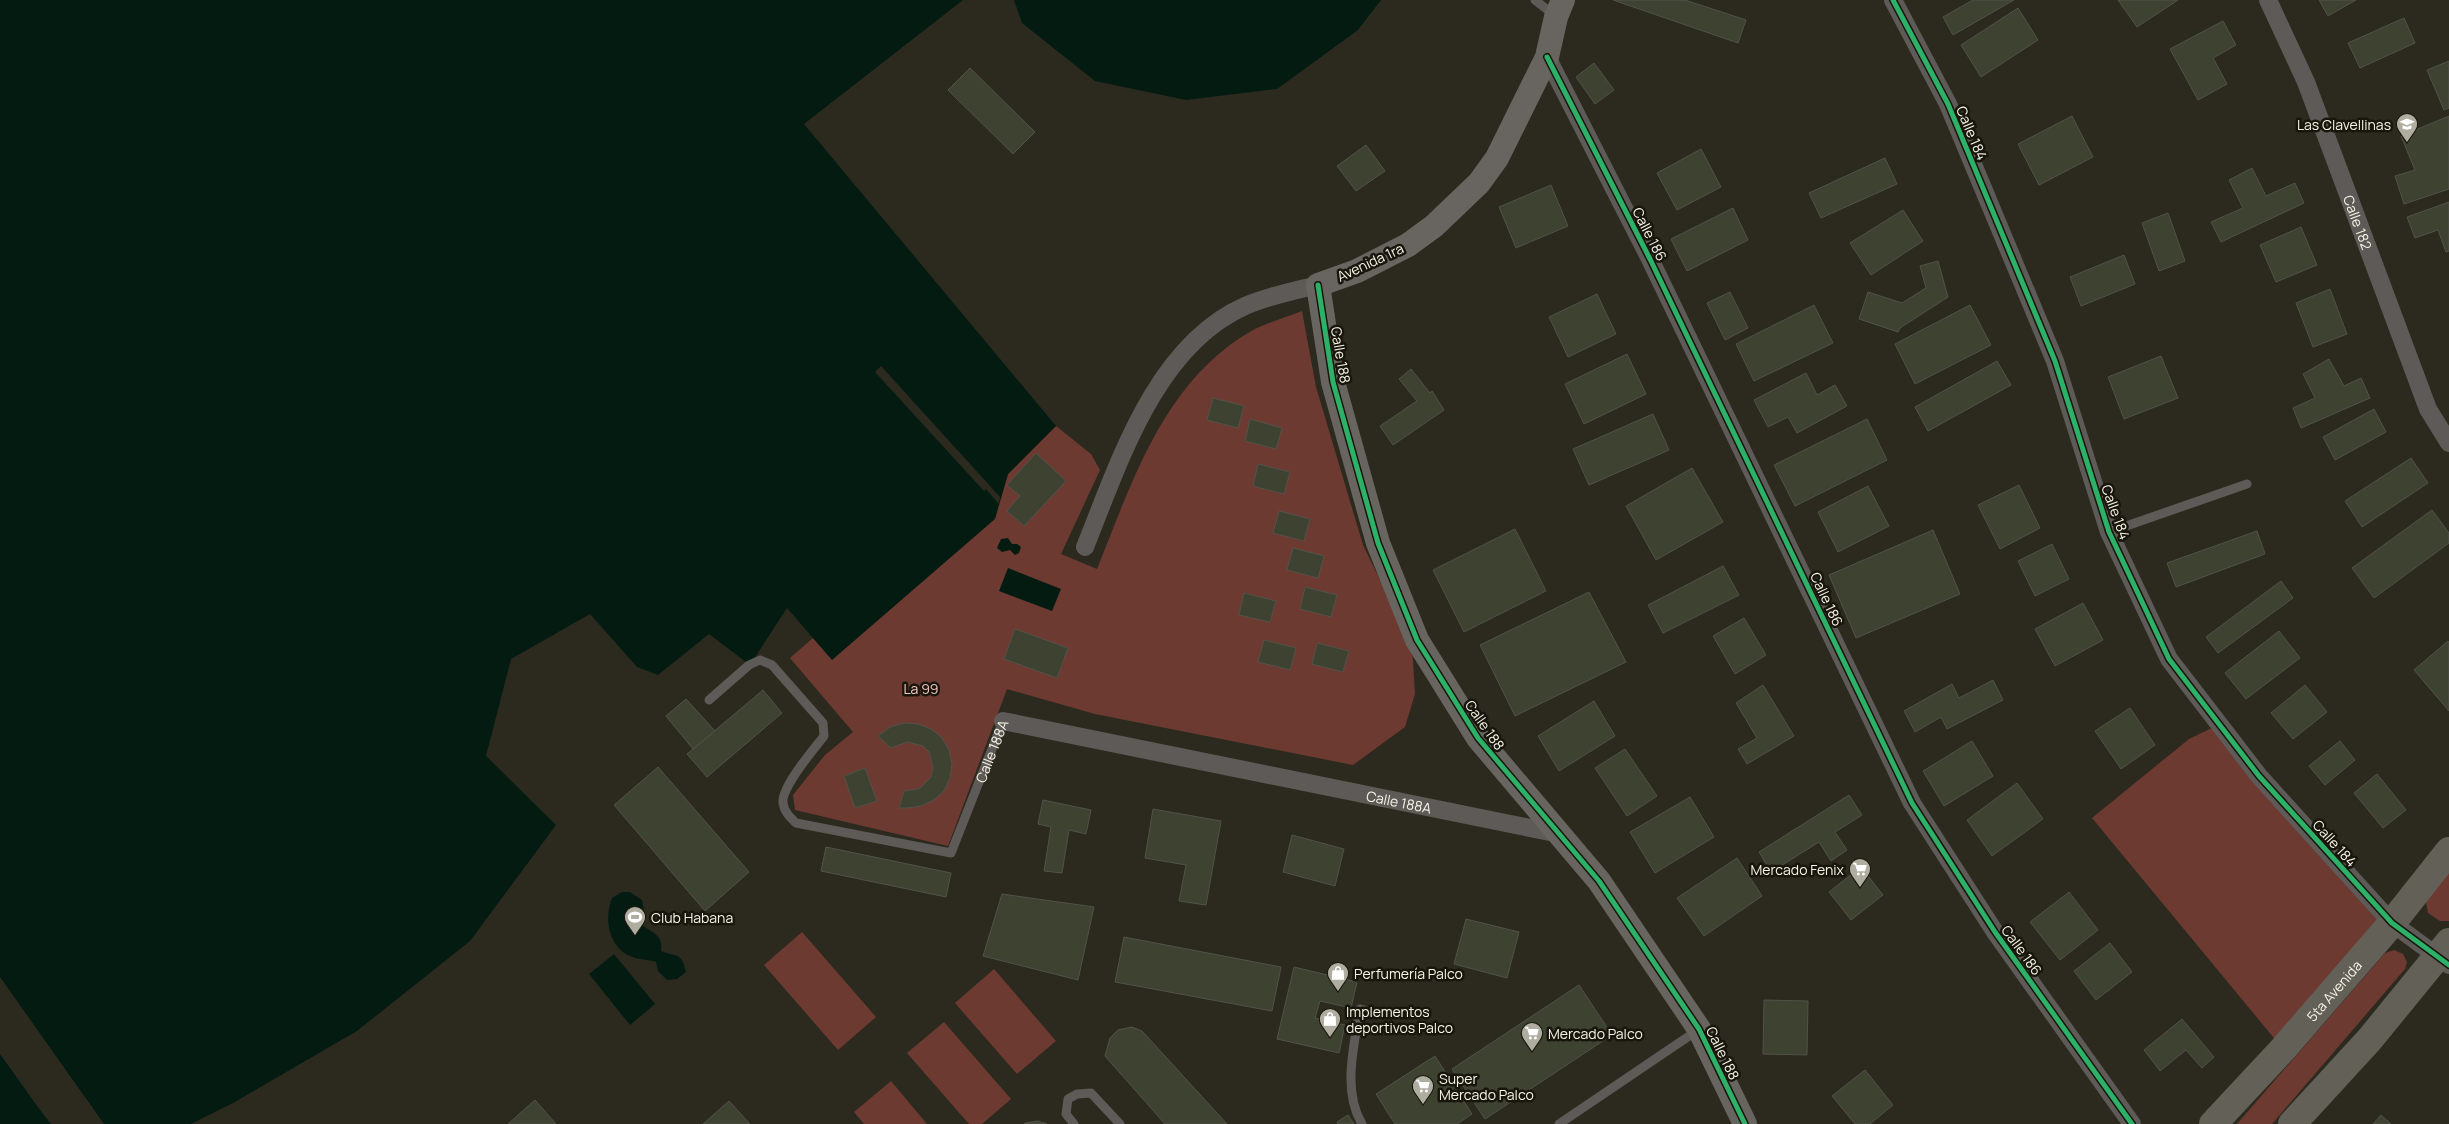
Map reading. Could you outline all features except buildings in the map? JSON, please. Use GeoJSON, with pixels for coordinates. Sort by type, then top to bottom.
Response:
{"type":"FeatureCollection","features":[{"type":"Feature","properties":{"kind":"highway","name":"5ta Avenida"},"geometry":{"type":"LineString","coordinates":[[2213,1124],[2283,1049],[2392,923],[2449,851]]}},
{"type":"Feature","properties":{"kind":"highway"},"geometry":{"type":"LineString","coordinates":[[2292,1124],[2445,955]]}},
{"type":"Feature","properties":{"kind":"street","name":"Calle 184"},"geometry":{"type":"LineString","coordinates":[[1892,0],[1948,104],[2055,361],[2109,532],[2169,659],[2259,776],[2392,923],[2445,955]]}},
{"type":"Feature","properties":{"kind":"street","name":"Calle 182"},"geometry":{"type":"LineString","coordinates":[[2268,0],[2306,82],[2428,409],[2449,443]]}},
{"type":"Feature","properties":{"kind":"street","name":"Avenida 1ra"},"geometry":{"type":"LineString","coordinates":[[1085,546],[1133,431],[1170,370],[1192,344],[1218,323],[1244,306],[1318,285],[1358,270],[1408,245],[1457,205],[1479,182],[1497,158],[1547,57],[1560,8]]}},
{"type":"Feature","properties":{"kind":"street","name":"Calle 186"},"geometry":{"type":"LineString","coordinates":[[1547,57],[1659,276],[1912,803],[1995,932],[2132,1124]]}},
{"type":"Feature","properties":{"kind":"street","name":"Calle 188"},"geometry":{"type":"LineString","coordinates":[[1318,285],[1333,382],[1378,544],[1417,640],[1478,738],[1599,880],[1699,1030],[1745,1124]]}},
{"type":"Feature","properties":{"kind":"street","name":"Calle 188A"},"geometry":{"type":"LineString","coordinates":[[1003,721],[1560,834]]}},
{"type":"Feature","properties":{"kind":"lane"},"geometry":{"type":"LineString","coordinates":[[1535,0],[1560,8]]}},
{"type":"Feature","properties":{"kind":"lane"},"geometry":{"type":"LineString","coordinates":[[2109,532],[2247,484]]}},
{"type":"Feature","properties":{"kind":"lane","name":"Calle 188A"},"geometry":{"type":"LineString","coordinates":[[709,700],[749,665],[760,660],[772,665],[823,722],[824,736],[787,788],[782,802],[785,812],[796,823],[951,853],[1003,721]]}},
{"type":"Feature","properties":{"kind":"lane"},"geometry":{"type":"LineString","coordinates":[[1362,1124],[1354,1110],[1351,1068],[1360,1009],[1364,1010]]}},
{"type":"Feature","properties":{"kind":"lane"},"geometry":{"type":"LineString","coordinates":[[1559,1124],[1699,1030]]}},
{"type":"Feature","properties":{"kind":"lane"},"geometry":{"type":"LineString","coordinates":[[1074,1124],[1066,1114],[1068,1099],[1077,1094],[1091,1093],[1120,1124]]}},
{"type":"Feature","properties":{"kind":"green space","name":"La 99"},"geometry":{"type":"Polygon","coordinates":[[[1302,311],[1316,387],[1363,545],[1412,646],[1415,694],[1405,727],[1353,765],[1095,714],[1007,689],[948,846],[795,810],[793,795],[825,755],[853,732],[790,658],[813,638],[832,659],[999,504],[1008,474],[1056,426],[1091,454],[1100,470],[1061,554],[1097,569],[1124,501],[1156,434],[1175,403],[1197,375],[1224,350],[1255,329],[1302,311]]]}},
{"type":"Feature","properties":{"kind":"green space"},"geometry":{"type":"Polygon","coordinates":[[[2220,724],[2392,923],[2283,1049],[2092,818],[2189,739],[2220,724]]]}},
{"type":"Feature","properties":{"kind":"green space"},"geometry":{"type":"Polygon","coordinates":[[[2449,868],[2449,921],[2440,921],[2428,913],[2425,897],[2449,868]]]}},
{"type":"Feature","properties":{"kind":"green space"},"geometry":{"type":"Polygon","coordinates":[[[802,932],[876,1017],[838,1050],[764,965],[802,932]]]}},
{"type":"Feature","properties":{"kind":"green space"},"geometry":{"type":"Polygon","coordinates":[[[2394,950],[2403,954],[2407,962],[2405,969],[2272,1124],[2237,1124],[2385,953],[2394,950]]]}},
{"type":"Feature","properties":{"kind":"green space"},"geometry":{"type":"Polygon","coordinates":[[[994,969],[1056,1041],[1017,1074],[955,1003],[994,969]]]}},
{"type":"Feature","properties":{"kind":"green space"},"geometry":{"type":"Polygon","coordinates":[[[944,1022],[1011,1099],[982,1124],[969,1124],[907,1053],[944,1022]]]}},
{"type":"Feature","properties":{"kind":"green space"},"geometry":{"type":"Polygon","coordinates":[[[891,1081],[927,1124],[864,1124],[854,1112],[891,1081]]]}},
{"type":"Feature","properties":{"kind":"shaded area"},"geometry":{"type":"Polygon","coordinates":[[[0,0],[963,0],[804,124],[1056,426],[1008,474],[995,519],[832,660],[787,608],[750,665],[709,634],[658,675],[637,667],[590,614],[511,659],[486,756],[556,825],[470,941],[357,1031],[233,1103],[191,1124],[104,1124],[0,977],[0,0]]]}},
{"type":"Feature","properties":{"kind":"shaded area"},"geometry":{"type":"Polygon","coordinates":[[[1014,0],[1381,0],[1358,30],[1277,89],[1186,100],[1095,81],[1022,23],[1014,0]]]}},
{"type":"Feature","properties":{"kind":"shaded area"},"geometry":{"type":"Polygon","coordinates":[[[1008,538],[1012,544],[1017,544],[1021,547],[1019,553],[1015,555],[1010,550],[1002,552],[997,548],[1001,539],[1008,538]]]}},
{"type":"Feature","properties":{"kind":"shaded area"},"geometry":{"type":"Polygon","coordinates":[[[1008,568],[1061,589],[1052,611],[999,591],[1008,568]]]}},
{"type":"Feature","properties":{"kind":"shaded area","name":"Club Habana"},"geometry":{"type":"Polygon","coordinates":[[[622,892],[630,892],[642,900],[644,911],[642,925],[659,938],[661,941],[661,951],[678,956],[683,961],[686,972],[677,979],[667,980],[658,971],[656,962],[633,957],[617,946],[610,931],[608,914],[612,898],[622,892]]]}},
{"type":"Feature","properties":{"kind":"shaded area"},"geometry":{"type":"Polygon","coordinates":[[[614,954],[655,1004],[630,1025],[589,974],[614,954]]]}},
{"type":"Feature","properties":{"kind":"shaded area"},"geometry":{"type":"Polygon","coordinates":[[[0,1054],[43,1114],[51,1124],[0,1124],[0,1054]]]}},
{"type":"Feature","properties":{"kind":"pier"},"geometry":{"type":"Polygon","coordinates":[[[881,366],[1000,497],[999,504],[986,489],[984,491],[875,372],[881,366]]]}},
{"type":"Feature","properties":{"kind":"cycle path"},"geometry":{"type":"LineString","coordinates":[[1893,0],[1948,104],[2055,361],[2109,532],[2169,659],[2259,776],[2392,923],[2449,965]]}},
{"type":"Feature","properties":{"kind":"cycle path"},"geometry":{"type":"LineString","coordinates":[[1547,57],[1650,259],[1912,803],[1995,932],[2132,1124]]}},
{"type":"Feature","properties":{"kind":"cycle path"},"geometry":{"type":"LineString","coordinates":[[1318,285],[1333,382],[1378,543],[1417,640],[1478,738],[1599,881],[1699,1029],[1745,1124]]}},
{"type":"Feature","properties":{"kind":"place","name":"Las Clavellinas"},"geometry":{"type":"Point","coordinates":[2407,143]}},
{"type":"Feature","properties":{"kind":"place","name":"Mercado Fenix"},"geometry":{"type":"Point","coordinates":[1860,888]}},
{"type":"Feature","properties":{"kind":"place","name":"Club Habana"},"geometry":{"type":"Point","coordinates":[635,936]}},
{"type":"Feature","properties":{"kind":"place","name":"Perfumería Palco"},"geometry":{"type":"Point","coordinates":[1338,992]}},
{"type":"Feature","properties":{"kind":"place","name":"Implementos deportivos Palco"},"geometry":{"type":"Point","coordinates":[1330,1038]}},
{"type":"Feature","properties":{"kind":"place","name":"Mercado Palco"},"geometry":{"type":"Point","coordinates":[1532,1052]}},
{"type":"Feature","properties":{"kind":"place","name":"Super Mercado Palco"},"geometry":{"type":"Point","coordinates":[1423,1105]}}]}
